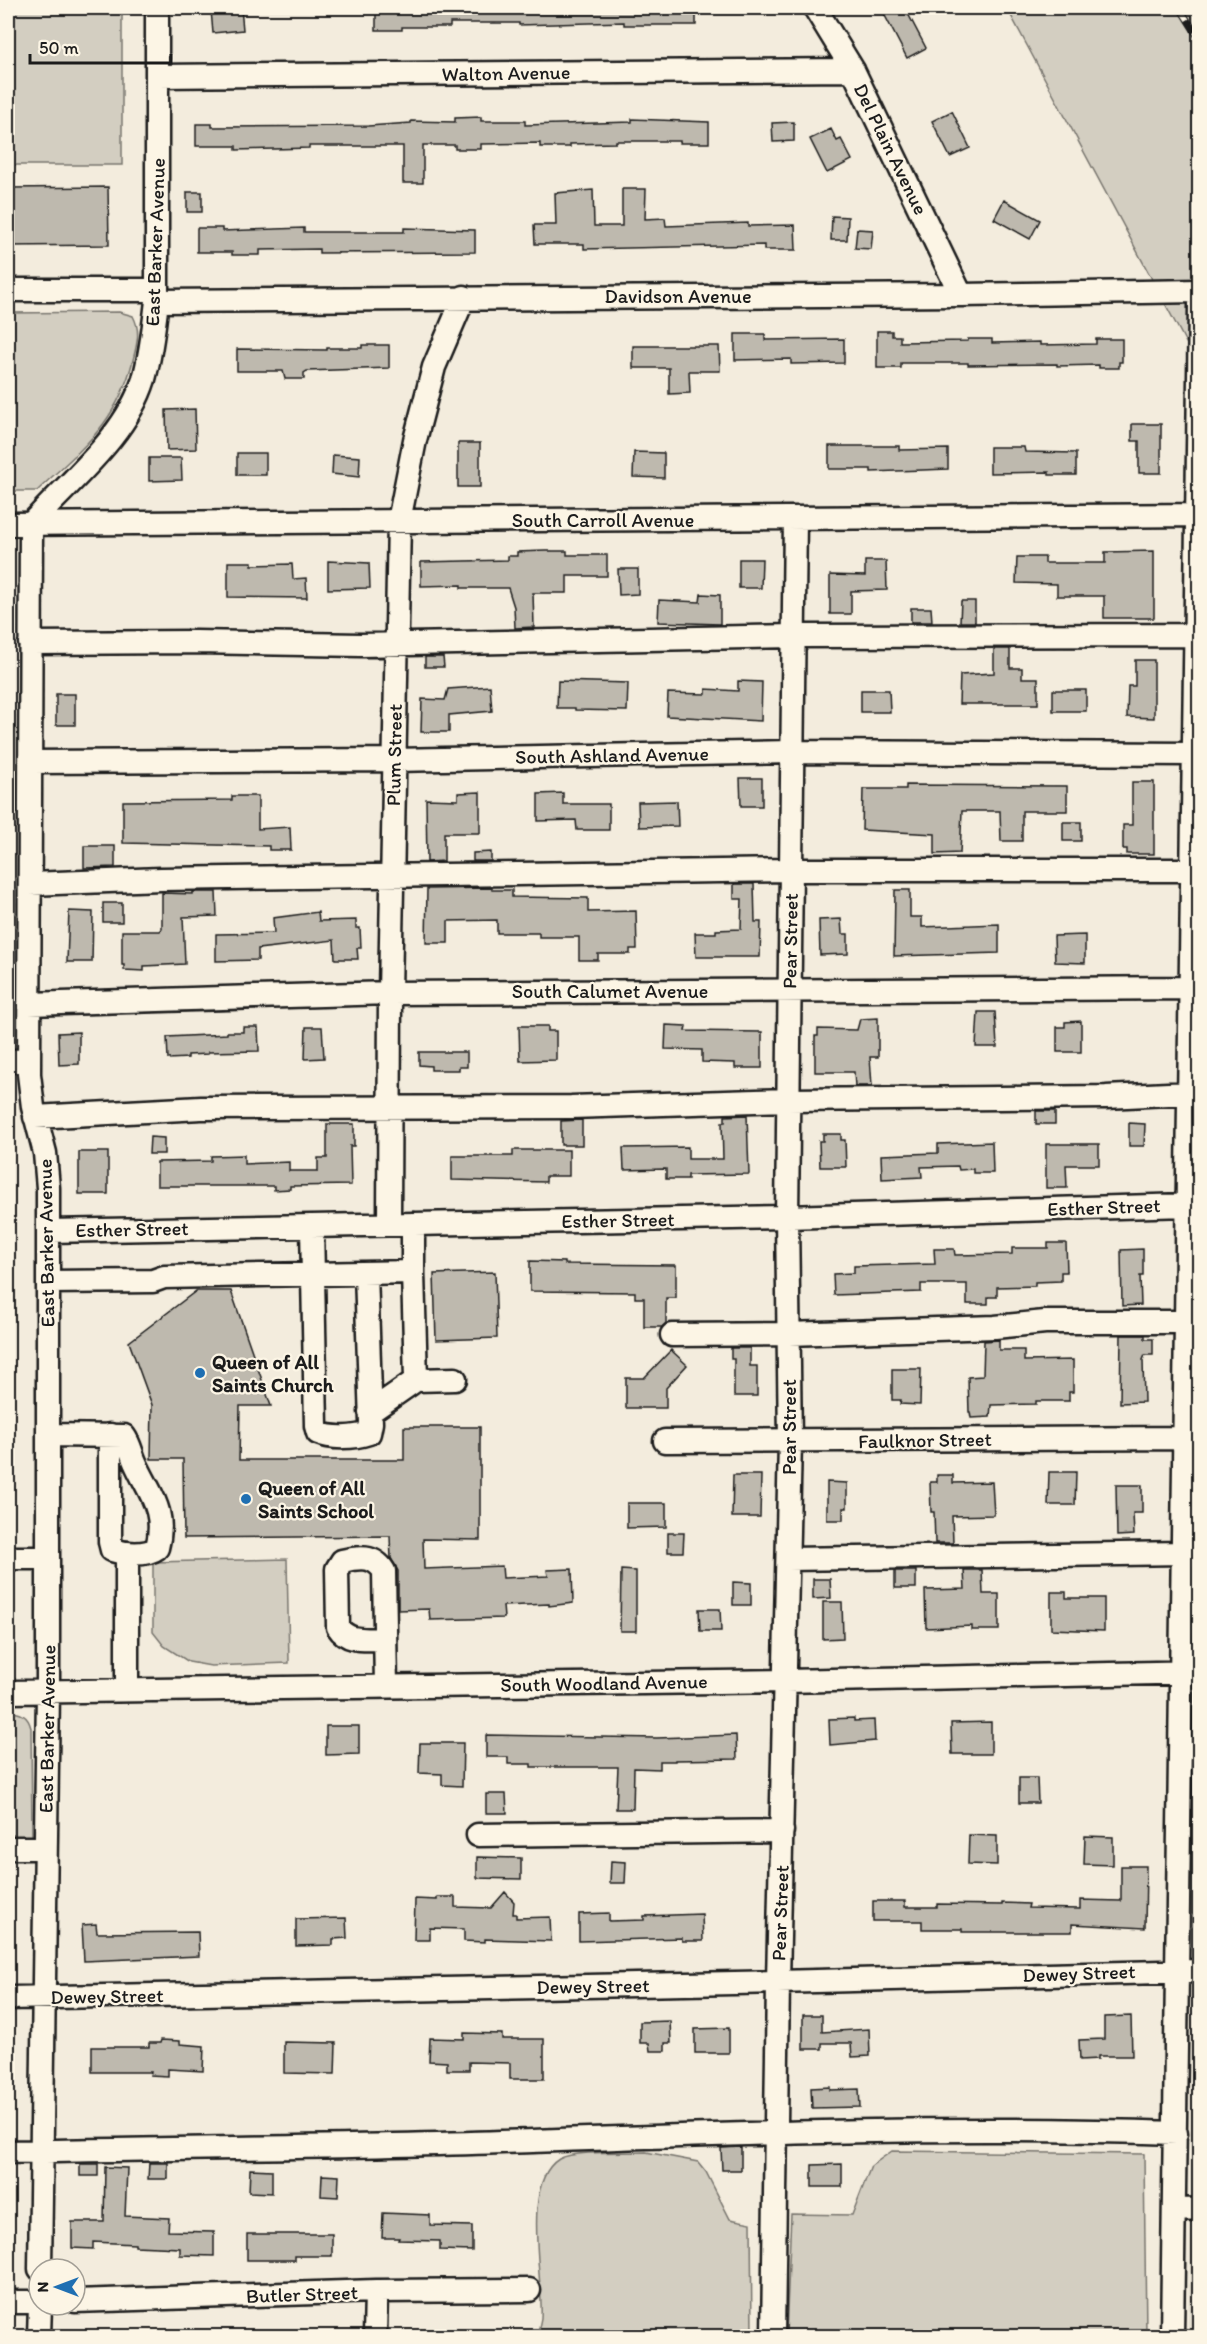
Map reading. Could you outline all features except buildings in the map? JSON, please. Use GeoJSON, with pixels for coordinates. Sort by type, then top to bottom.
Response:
{"type":"FeatureCollection","features":[{"type":"Feature","properties":{"kind":"street","name":"East Barker Avenue"},"geometry":{"type":"LineString","coordinates":[[40,2257],[48,1691],[48,1231],[45,1153],[18,1060],[29,1004],[31,524],[108,441],[129,412],[144,380],[157,295],[157,8]]}},
{"type":"Feature","properties":{"kind":"street","name":"Del Plain Avenue"},"geometry":{"type":"LineString","coordinates":[[815,8],[853,70],[961,295]]}},
{"type":"Feature","properties":{"kind":"street","name":"Walton Avenue"},"geometry":{"type":"LineString","coordinates":[[158,76],[853,70]]}},
{"type":"Feature","properties":{"kind":"street","name":"Davidson Avenue"},"geometry":{"type":"LineString","coordinates":[[8,290],[157,295],[464,297],[961,295],[1200,291]]}},
{"type":"Feature","properties":{"kind":"street","name":"Plum Street"},"geometry":{"type":"LineString","coordinates":[[389,1224],[390,993],[399,521],[415,440],[434,367],[464,297]]}},
{"type":"Feature","properties":{"kind":"street"},"geometry":{"type":"LineString","coordinates":[[1172,2337],[1176,2133],[1189,1971],[1191,1555],[1184,1438],[1200,305]]}},
{"type":"Feature","properties":{"kind":"street","name":"South Carroll Avenue"},"geometry":{"type":"LineString","coordinates":[[8,525],[1198,515]]}},
{"type":"Feature","properties":{"kind":"street","name":"Pear Street"},"geometry":{"type":"LineString","coordinates":[[773,2337],[790,1442],[787,1217],[795,518]]}},
{"type":"Feature","properties":{"kind":"street"},"geometry":{"type":"LineString","coordinates":[[30,643],[397,645],[793,636],[1195,635]]}},
{"type":"Feature","properties":{"kind":"street","name":"South Ashland Avenue"},"geometry":{"type":"LineString","coordinates":[[30,762],[394,760],[792,752],[1193,753]]}},
{"type":"Feature","properties":{"kind":"street"},"geometry":{"type":"LineString","coordinates":[[30,884],[161,879],[791,870],[1192,870]]}},
{"type":"Feature","properties":{"kind":"street","name":"South Calumet Avenue"},"geometry":{"type":"LineString","coordinates":[[29,1004],[390,993],[1190,988]]}},
{"type":"Feature","properties":{"kind":"street"},"geometry":{"type":"LineString","coordinates":[[35,1117],[201,1108],[571,1107],[789,1100],[1106,1097],[1189,1093]]}},
{"type":"Feature","properties":{"kind":"street","name":"Esther Street"},"geometry":{"type":"LineString","coordinates":[[48,1231],[787,1217],[1187,1205]]}},
{"type":"Feature","properties":{"kind":"street"},"geometry":{"type":"LineString","coordinates":[[413,1224],[416,1380]]}},
{"type":"Feature","properties":{"kind":"street"},"geometry":{"type":"LineString","coordinates":[[312,1226],[316,1426],[318,1432],[327,1437],[361,1436],[369,1433],[366,1273]]}},
{"type":"Feature","properties":{"kind":"street"},"geometry":{"type":"LineString","coordinates":[[48,1282],[153,1281],[164,1277],[413,1272]]}},
{"type":"Feature","properties":{"kind":"street"},"geometry":{"type":"LineString","coordinates":[[672,1335],[789,1334],[995,1327],[1045,1322],[1186,1322]]}},
{"type":"Feature","properties":{"kind":"street"},"geometry":{"type":"LineString","coordinates":[[370,1412],[416,1380],[455,1379]]}},
{"type":"Feature","properties":{"kind":"street"},"geometry":{"type":"LineString","coordinates":[[48,1435],[110,1435],[124,1436],[159,1510],[160,1539],[157,1548],[152,1552],[127,1554],[112,1550],[110,1542],[110,1435]]}},
{"type":"Feature","properties":{"kind":"street","name":"Faulknor Street"},"geometry":{"type":"LineString","coordinates":[[665,1441],[1184,1438]]}},
{"type":"Feature","properties":{"kind":"street"},"geometry":{"type":"LineString","coordinates":[[127,1554],[127,1690]]}},
{"type":"Feature","properties":{"kind":"street"},"geometry":{"type":"LineString","coordinates":[[788,1559],[1191,1555]]}},
{"type":"Feature","properties":{"kind":"street"},"geometry":{"type":"LineString","coordinates":[[8,1558],[48,1558]]}},
{"type":"Feature","properties":{"kind":"street"},"geometry":{"type":"LineString","coordinates":[[385,1639],[386,1686]]}},
{"type":"Feature","properties":{"kind":"street","name":"South Woodland Avenue"},"geometry":{"type":"LineString","coordinates":[[8,1692],[786,1681],[1190,1672]]}},
{"type":"Feature","properties":{"kind":"street"},"geometry":{"type":"LineString","coordinates":[[478,1835],[782,1831]]}},
{"type":"Feature","properties":{"kind":"street"},"geometry":{"type":"LineString","coordinates":[[8,1848],[45,1848]]}},
{"type":"Feature","properties":{"kind":"street","name":"Dewey Street"},"geometry":{"type":"LineString","coordinates":[[8,1998],[1189,1971]]}},
{"type":"Feature","properties":{"kind":"street"},"geometry":{"type":"LineString","coordinates":[[8,2152],[498,2142],[776,2132],[1091,2130],[1176,2133]]}},
{"type":"Feature","properties":{"kind":"street"},"geometry":{"type":"LineString","coordinates":[[1174,2209],[1200,2210]]}},
{"type":"Feature","properties":{"kind":"street","name":"Butler Street"},"geometry":{"type":"LineString","coordinates":[[87,2301],[376,2291],[529,2290]]}},
{"type":"Feature","properties":{"kind":"street"},"geometry":{"type":"LineString","coordinates":[[375,2337],[376,2291]]}},
{"type":"Feature","properties":{"kind":"street"},"geometry":{"type":"LineString","coordinates":[[8,2302],[27,2303]]}},
{"type":"Feature","properties":{"kind":"street"},"geometry":{"type":"LineString","coordinates":[[39,2317],[39,2337]]}},
{"type":"Feature","properties":{"kind":"shaded area"},"geometry":{"type":"Polygon","coordinates":[[[8,8],[122,8],[122,165],[8,165],[8,8]]]}},
{"type":"Feature","properties":{"kind":"shaded area"},"geometry":{"type":"Polygon","coordinates":[[[1007,8],[1199,8],[1199,367],[1007,8]]]}},
{"type":"Feature","properties":{"kind":"shaded area"},"geometry":{"type":"Polygon","coordinates":[[[119,312],[133,316],[138,338],[133,360],[118,401],[83,448],[37,491],[8,491],[8,313],[119,312]]]}},
{"type":"Feature","properties":{"kind":"shaded area"},"geometry":{"type":"Polygon","coordinates":[[[287,1559],[289,1663],[211,1666],[189,1662],[164,1646],[153,1632],[153,1562],[287,1559]]]}},
{"type":"Feature","properties":{"kind":"shaded area"},"geometry":{"type":"Polygon","coordinates":[[[8,1712],[23,1715],[31,1728],[32,1836],[8,1837],[8,1712]]]}},
{"type":"Feature","properties":{"kind":"shaded area"},"geometry":{"type":"Polygon","coordinates":[[[1199,1870],[1200,2336],[1188,2336],[1199,1870]]]}},
{"type":"Feature","properties":{"kind":"shaded area"},"geometry":{"type":"Polygon","coordinates":[[[892,2151],[1144,2154],[1146,2336],[786,2336],[791,2214],[852,2215],[871,2166],[892,2151]]]}},
{"type":"Feature","properties":{"kind":"shaded area"},"geometry":{"type":"Polygon","coordinates":[[[646,2152],[698,2162],[706,2172],[730,2219],[751,2223],[752,2336],[537,2336],[541,2318],[541,2301],[536,2233],[537,2210],[540,2189],[547,2171],[559,2159],[577,2154],[646,2152]]]}},
{"type":"Feature","properties":{"kind":"railway"},"geometry":{"type":"LineString","coordinates":[[1180,8],[1200,40]]}},
{"type":"Feature","properties":{"kind":"place","name":"Queen of All Saints Church"},"geometry":{"type":"Point","coordinates":[200,1373]}},
{"type":"Feature","properties":{"kind":"place","name":"Queen of All Saints School"},"geometry":{"type":"Point","coordinates":[246,1499]}}]}
